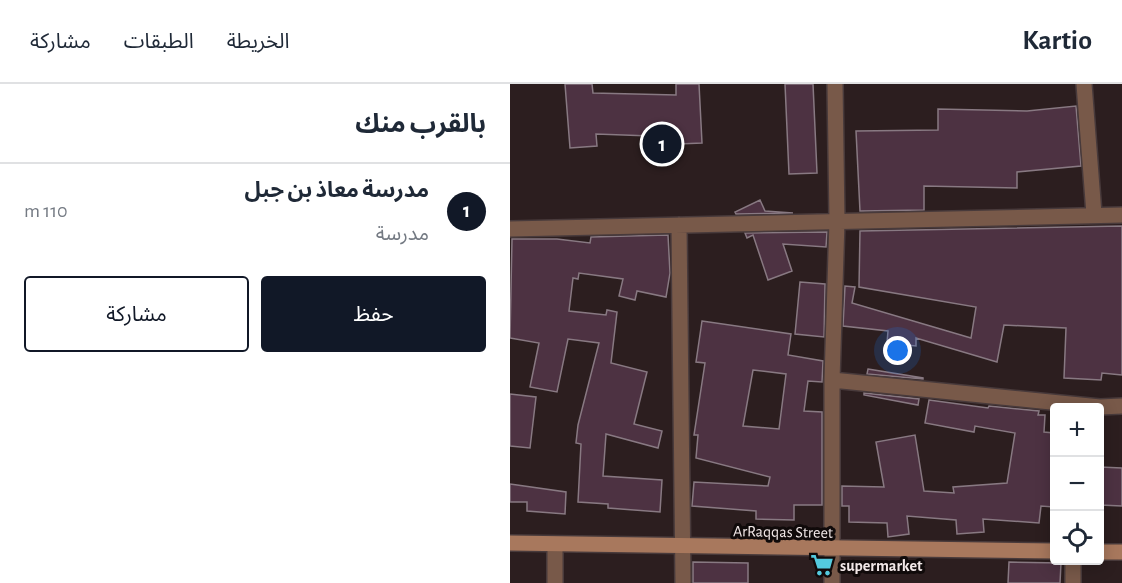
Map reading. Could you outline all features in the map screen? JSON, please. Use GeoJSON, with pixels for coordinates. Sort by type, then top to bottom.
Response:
{"type":"FeatureCollection","features":[{"type":"Feature","properties":{"kind":"street"},"geometry":{"type":"LineString","coordinates":[[832,583],[830,550],[832,380],[837,221],[835,84]]}},
{"type":"Feature","properties":{"kind":"street"},"geometry":{"type":"LineString","coordinates":[[1084,84],[1094,214]]}},
{"type":"Feature","properties":{"kind":"street"},"geometry":{"type":"LineString","coordinates":[[510,229],[1122,215]]}},
{"type":"Feature","properties":{"kind":"street"},"geometry":{"type":"LineString","coordinates":[[680,225],[683,583]]}},
{"type":"Feature","properties":{"kind":"street"},"geometry":{"type":"LineString","coordinates":[[832,380],[1101,407],[1122,406]]}},
{"type":"Feature","properties":{"kind":"street","name":"ArRaqqas Street"},"geometry":{"type":"LineString","coordinates":[[510,543],[830,550],[1050,551]]}},
{"type":"Feature","properties":{"kind":"street"},"geometry":{"type":"LineString","coordinates":[[555,544],[555,583]]}},
{"type":"Feature","properties":{"kind":"street"},"geometry":{"type":"LineString","coordinates":[[1104,552],[1122,552]]}},
{"type":"Feature","properties":{"kind":"street"},"geometry":{"type":"LineString","coordinates":[[1073,565],[1073,583]]}},
{"type":"Feature","properties":{"kind":"building"},"geometry":{"type":"Polygon","coordinates":[[[565,84],[592,84],[593,93],[676,95],[676,84],[699,84],[702,143],[678,144],[678,137],[596,134],[597,146],[570,148],[565,84]]]}},
{"type":"Feature","properties":{"kind":"building"},"geometry":{"type":"Polygon","coordinates":[[[785,84],[813,84],[817,173],[789,174],[785,84]]]}},
{"type":"Feature","properties":{"kind":"building"},"geometry":{"type":"Polygon","coordinates":[[[1076,106],[1081,166],[1017,172],[1017,188],[924,186],[924,210],[860,211],[856,131],[938,130],[938,109],[1027,111],[1076,106]]]}},
{"type":"Feature","properties":{"kind":"building"},"geometry":{"type":"Polygon","coordinates":[[[760,200],[765,211],[793,213],[736,214],[735,212],[760,200]]]}},
{"type":"Feature","properties":{"kind":"building"},"geometry":{"type":"Polygon","coordinates":[[[1122,226],[1122,375],[1102,373],[1101,380],[1064,378],[1066,328],[1004,325],[997,362],[916,338],[916,346],[887,343],[888,331],[843,326],[845,286],[855,287],[852,303],[971,338],[976,307],[859,287],[860,231],[1122,226]]]}},
{"type":"Feature","properties":{"kind":"building"},"geometry":{"type":"Polygon","coordinates":[[[827,232],[826,247],[783,244],[792,271],[768,280],[753,235],[747,238],[745,233],[827,232]]]}},
{"type":"Feature","properties":{"kind":"building"},"geometry":{"type":"Polygon","coordinates":[[[668,235],[670,273],[666,297],[637,291],[635,300],[619,296],[623,279],[579,273],[578,279],[573,278],[569,311],[606,315],[607,310],[617,312],[611,363],[647,372],[634,424],[662,431],[658,448],[606,434],[603,476],[662,480],[660,512],[608,508],[608,504],[578,502],[581,444],[576,443],[578,425],[599,343],[568,339],[557,392],[530,387],[539,343],[510,338],[512,239],[557,239],[590,243],[591,237],[668,235]]]}},
{"type":"Feature","properties":{"kind":"building"},"geometry":{"type":"Polygon","coordinates":[[[800,282],[825,284],[824,337],[795,334],[800,282]]]}},
{"type":"Feature","properties":{"kind":"building"},"geometry":{"type":"Polygon","coordinates":[[[702,321],[791,334],[788,355],[823,361],[822,382],[808,381],[804,411],[822,412],[822,505],[794,505],[794,520],[756,519],[756,511],[692,506],[694,482],[768,486],[770,477],[696,458],[698,435],[694,435],[705,363],[696,362],[702,321]],[[753,370],[743,426],[779,429],[786,374],[753,370]]]}},
{"type":"Feature","properties":{"kind":"building"},"geometry":{"type":"Polygon","coordinates":[[[868,369],[923,378],[923,379],[867,374],[868,369]]]}},
{"type":"Feature","properties":{"kind":"building"},"geometry":{"type":"Polygon","coordinates":[[[864,393],[919,399],[918,405],[864,395],[864,393]]]}},
{"type":"Feature","properties":{"kind":"building"},"geometry":{"type":"Polygon","coordinates":[[[510,394],[536,397],[530,448],[510,446],[510,394]]]}},
{"type":"Feature","properties":{"kind":"building"},"geometry":{"type":"Polygon","coordinates":[[[929,400],[988,408],[989,406],[1039,411],[1038,415],[1045,415],[1044,432],[1050,433],[1050,507],[1041,506],[1039,523],[983,519],[984,532],[957,534],[956,520],[907,516],[909,534],[888,537],[887,523],[849,522],[849,506],[842,506],[842,486],[884,487],[876,442],[915,435],[924,491],[954,493],[953,487],[1007,483],[1015,433],[975,426],[974,432],[925,423],[929,400]]]}},
{"type":"Feature","properties":{"kind":"building"},"geometry":{"type":"Polygon","coordinates":[[[1104,467],[1122,468],[1122,506],[1104,505],[1104,467]]]}},
{"type":"Feature","properties":{"kind":"building"},"geometry":{"type":"Polygon","coordinates":[[[510,484],[566,492],[565,514],[527,511],[527,502],[510,502],[510,484]]]}},
{"type":"Feature","properties":{"kind":"building"},"geometry":{"type":"Polygon","coordinates":[[[693,562],[748,563],[748,583],[693,583],[693,562]]]}},
{"type":"Feature","properties":{"kind":"building"},"geometry":{"type":"Polygon","coordinates":[[[1009,562],[1061,565],[1060,583],[1008,583],[1009,562]]]}},
{"type":"Feature","properties":{"kind":"place","name":"مدرسة معاذ بن جبل"},"geometry":{"type":"Point","coordinates":[662,144]}},
{"type":"Feature","properties":{"kind":"place","name":"supermarket"},"geometry":{"type":"Point","coordinates":[822,565]}}]}
